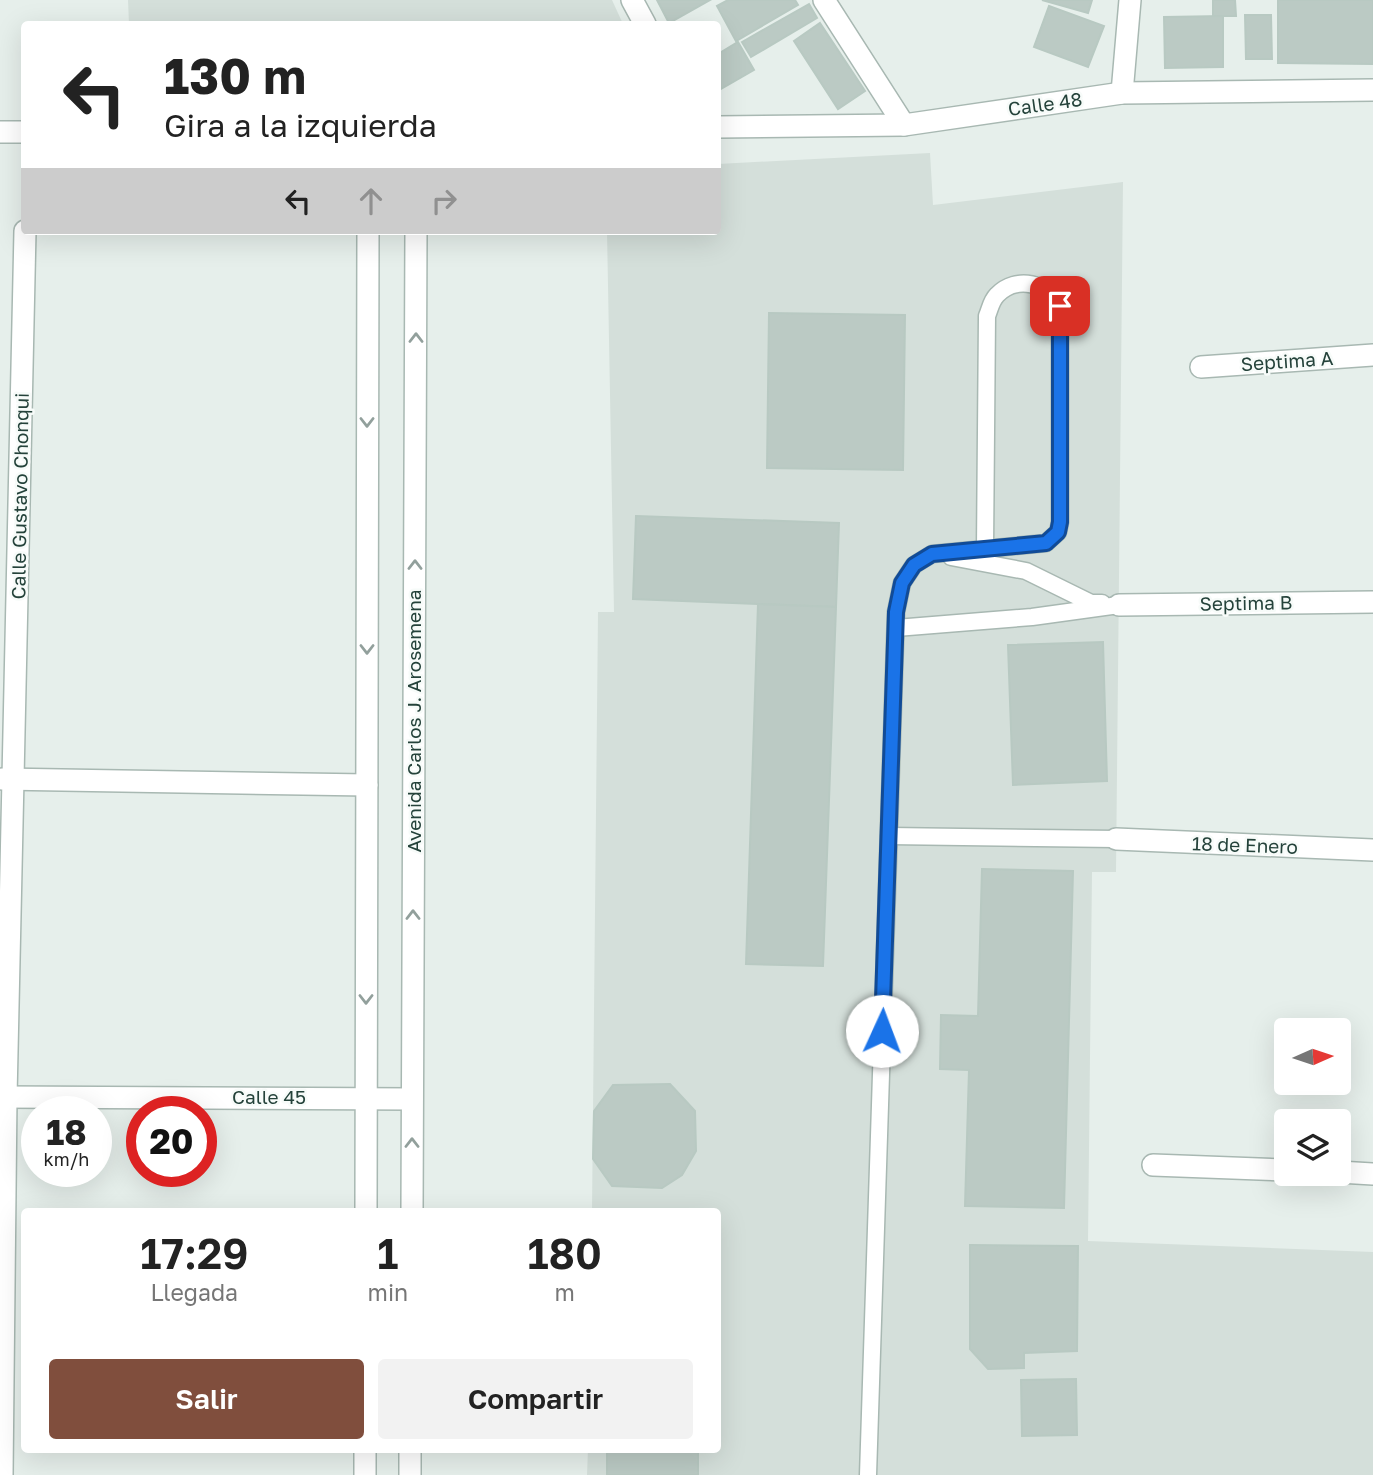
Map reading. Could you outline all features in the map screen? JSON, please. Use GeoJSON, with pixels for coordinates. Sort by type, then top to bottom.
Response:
{"type":"FeatureCollection","features":[{"type":"Feature","properties":{"kind":"street"},"geometry":{"type":"LineString","coordinates":[[632,0],[643,21]]}},
{"type":"Feature","properties":{"kind":"street"},"geometry":{"type":"LineString","coordinates":[[824,0],[904,125]]}},
{"type":"Feature","properties":{"kind":"street"},"geometry":{"type":"LineString","coordinates":[[1122,93],[1130,0]]}},
{"type":"Feature","properties":{"kind":"street","name":"Calle 48"},"geometry":{"type":"LineString","coordinates":[[721,127],[904,125],[1122,93],[1373,90]]}},
{"type":"Feature","properties":{"kind":"street"},"geometry":{"type":"LineString","coordinates":[[0,132],[21,132]]}},
{"type":"Feature","properties":{"kind":"street","name":"Calle Gustavo Chonqui"},"geometry":{"type":"LineString","coordinates":[[2,1475],[7,779],[25,235]]}},
{"type":"Feature","properties":{"kind":"street"},"geometry":{"type":"LineString","coordinates":[[366,1208],[368,235]]}},
{"type":"Feature","properties":{"kind":"street","name":"Avenida Carlos J. Arosemena"},"geometry":{"type":"LineString","coordinates":[[412,1208],[416,235]]}},
{"type":"Feature","properties":{"kind":"street","name":"Septima A"},"geometry":{"type":"LineString","coordinates":[[1201,367],[1373,355]]}},
{"type":"Feature","properties":{"kind":"street","name":"Septima B"},"geometry":{"type":"LineString","coordinates":[[1119,604],[1373,602]]}},
{"type":"Feature","properties":{"kind":"street"},"geometry":{"type":"LineString","coordinates":[[7,779],[367,785]]}},
{"type":"Feature","properties":{"kind":"street","name":"18 de Enero"},"geometry":{"type":"LineString","coordinates":[[1116,839],[1373,850]]}},
{"type":"Feature","properties":{"kind":"street","name":"Calle 45"},"geometry":{"type":"LineString","coordinates":[[3,1097],[412,1099]]}},
{"type":"Feature","properties":{"kind":"street"},"geometry":{"type":"LineString","coordinates":[[1153,1165],[1274,1170]]}},
{"type":"Feature","properties":{"kind":"street"},"geometry":{"type":"LineString","coordinates":[[1351,1173],[1373,1174]]}},
{"type":"Feature","properties":{"kind":"street"},"geometry":{"type":"LineString","coordinates":[[365,1453],[365,1475]]}},
{"type":"Feature","properties":{"kind":"street"},"geometry":{"type":"LineString","coordinates":[[410,1453],[410,1475]]}},
{"type":"Feature","properties":{"kind":"lane"},"geometry":{"type":"LineString","coordinates":[[867,1475],[896,612],[902,583],[914,565],[932,554],[1046,543],[1058,532],[1060,306],[1048,289],[1036,286],[1022,284],[1009,287],[998,294],[991,304],[988,316],[985,548]]}},
{"type":"Feature","properties":{"kind":"lane"},"geometry":{"type":"LineString","coordinates":[[932,554],[1027,571],[1091,603],[1119,604]]}},
{"type":"Feature","properties":{"kind":"lane"},"geometry":{"type":"LineString","coordinates":[[896,628],[1032,617],[1119,604]]}},
{"type":"Feature","properties":{"kind":"lane"},"geometry":{"type":"LineString","coordinates":[[889,836],[1116,839]]}},
{"type":"Feature","properties":{"kind":"shaded area"},"geometry":{"type":"Polygon","coordinates":[[[128,0],[612,0],[622,21],[129,21],[128,0]]]}},
{"type":"Feature","properties":{"kind":"shaded area"},"geometry":{"type":"Polygon","coordinates":[[[930,153],[933,205],[1123,182],[1116,872],[1092,872],[1088,1241],[1373,1252],[1373,1475],[587,1475],[588,1453],[721,1453],[721,1208],[592,1208],[598,612],[614,612],[607,235],[721,235],[721,164],[930,153]]]}},
{"type":"Feature","properties":{"kind":"building"},"geometry":{"type":"Polygon","coordinates":[[[657,0],[710,0],[673,21],[668,21],[657,0]]]}},
{"type":"Feature","properties":{"kind":"building"},"geometry":{"type":"Polygon","coordinates":[[[728,0],[795,0],[798,5],[736,41],[717,6],[728,0]]]}},
{"type":"Feature","properties":{"kind":"building"},"geometry":{"type":"Polygon","coordinates":[[[1042,0],[1092,0],[1088,13],[1042,0]]]}},
{"type":"Feature","properties":{"kind":"building"},"geometry":{"type":"Polygon","coordinates":[[[1213,0],[1235,0],[1236,16],[1213,16],[1213,0]]]}},
{"type":"Feature","properties":{"kind":"building"},"geometry":{"type":"Polygon","coordinates":[[[1278,0],[1373,0],[1373,64],[1278,63],[1278,0]]]}},
{"type":"Feature","properties":{"kind":"building"},"geometry":{"type":"Polygon","coordinates":[[[809,4],[817,18],[751,57],[742,42],[809,4]]]}},
{"type":"Feature","properties":{"kind":"building"},"geometry":{"type":"Polygon","coordinates":[[[1049,6],[1104,26],[1088,67],[1034,47],[1049,6]]]}},
{"type":"Feature","properties":{"kind":"building"},"geometry":{"type":"Polygon","coordinates":[[[1245,15],[1271,15],[1272,59],[1246,59],[1245,15]]]}},
{"type":"Feature","properties":{"kind":"building"},"geometry":{"type":"Polygon","coordinates":[[[1223,16],[1223,67],[1165,68],[1164,17],[1223,16]]]}},
{"type":"Feature","properties":{"kind":"building"},"geometry":{"type":"Polygon","coordinates":[[[820,23],[865,91],[838,109],[794,41],[820,23]]]}},
{"type":"Feature","properties":{"kind":"building"},"geometry":{"type":"Polygon","coordinates":[[[738,42],[754,70],[721,89],[721,52],[738,42]]]}},
{"type":"Feature","properties":{"kind":"building"},"geometry":{"type":"Polygon","coordinates":[[[769,313],[905,315],[903,470],[767,468],[769,313]]]}},
{"type":"Feature","properties":{"kind":"building"},"geometry":{"type":"Polygon","coordinates":[[[636,516],[839,523],[836,607],[633,599],[636,516]]]}},
{"type":"Feature","properties":{"kind":"building"},"geometry":{"type":"Polygon","coordinates":[[[758,604],[836,607],[823,966],[746,964],[758,604]]]}},
{"type":"Feature","properties":{"kind":"building"},"geometry":{"type":"Polygon","coordinates":[[[1103,642],[1107,781],[1013,785],[1008,645],[1103,642]]]}},
{"type":"Feature","properties":{"kind":"building"},"geometry":{"type":"Polygon","coordinates":[[[982,869],[1073,871],[1064,1208],[965,1206],[969,1070],[940,1069],[941,1015],[978,1016],[982,869]]]}},
{"type":"Feature","properties":{"kind":"building"},"geometry":{"type":"Polygon","coordinates":[[[670,1084],[695,1111],[696,1151],[682,1175],[662,1188],[612,1186],[593,1159],[594,1111],[613,1085],[670,1084]]]}},
{"type":"Feature","properties":{"kind":"building"},"geometry":{"type":"Polygon","coordinates":[[[970,1245],[1078,1246],[1077,1351],[1024,1353],[1024,1368],[988,1369],[970,1349],[970,1245]]]}},
{"type":"Feature","properties":{"kind":"building"},"geometry":{"type":"Polygon","coordinates":[[[1076,1379],[1077,1435],[1022,1436],[1021,1380],[1076,1379]]]}},
{"type":"Feature","properties":{"kind":"building"},"geometry":{"type":"Polygon","coordinates":[[[607,1453],[698,1453],[698,1475],[607,1475],[607,1453]]]}},
{"type":"Feature","properties":{"kind":"route"},"geometry":{"type":"LineString","coordinates":[[882,1031],[896,612],[902,583],[914,565],[932,554],[1046,543],[1058,532],[1060,306]]}}]}
